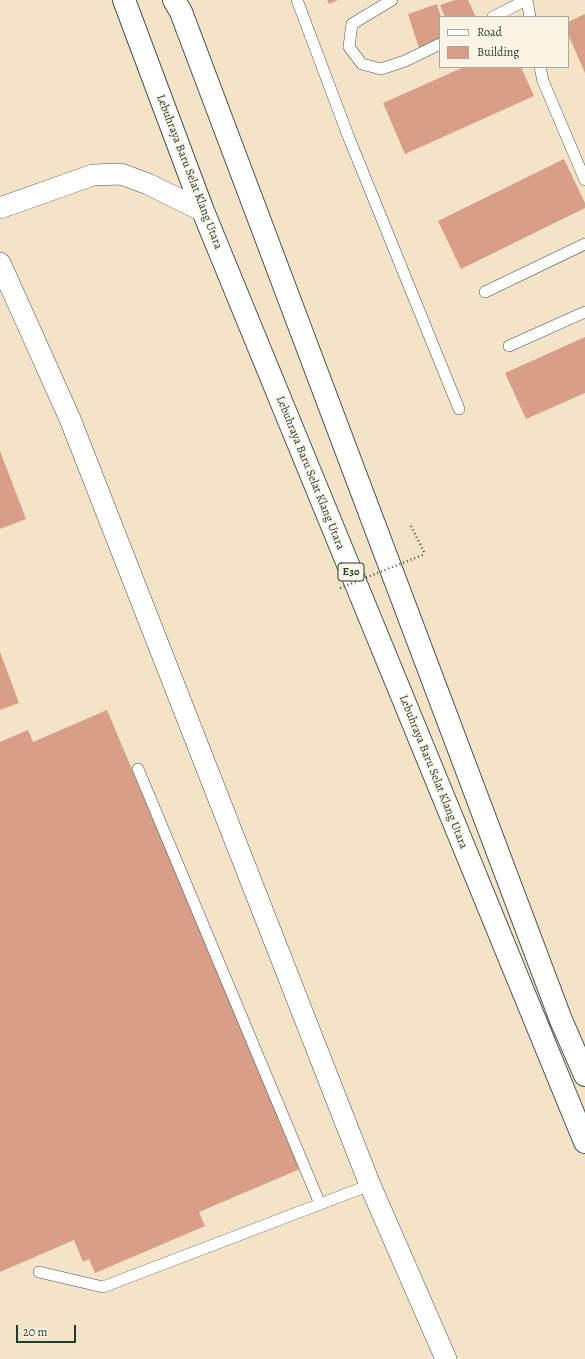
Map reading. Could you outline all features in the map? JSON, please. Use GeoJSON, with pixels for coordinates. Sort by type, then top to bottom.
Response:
{"type":"FeatureCollection","features":[{"type":"Feature","properties":{"kind":"highway","name":"Lebuhraya Baru Selat Klang Utara"},"geometry":{"type":"LineString","coordinates":[[124,0],[203,211],[585,1142]]}},
{"type":"Feature","properties":{"kind":"highway"},"geometry":{"type":"LineString","coordinates":[[178,4],[558,1012],[585,1075]]}},
{"type":"Feature","properties":{"kind":"street"},"geometry":{"type":"LineString","coordinates":[[0,208],[93,175],[121,174],[148,184],[203,211]]}},
{"type":"Feature","properties":{"kind":"street"},"geometry":{"type":"LineString","coordinates":[[0,263],[73,426],[370,1185],[446,1359]]}},
{"type":"Feature","properties":{"kind":"lane"},"geometry":{"type":"LineString","coordinates":[[297,0],[349,138],[459,409]]}},
{"type":"Feature","properties":{"kind":"lane"},"geometry":{"type":"LineString","coordinates":[[392,0],[352,24],[349,47],[362,64],[381,69],[405,62],[439,45]]}},
{"type":"Feature","properties":{"kind":"lane"},"geometry":{"type":"LineString","coordinates":[[495,16],[526,0],[530,16]]}},
{"type":"Feature","properties":{"kind":"lane"},"geometry":{"type":"LineString","coordinates":[[540,68],[543,81],[585,180]]}},
{"type":"Feature","properties":{"kind":"lane"},"geometry":{"type":"LineString","coordinates":[[485,292],[585,244]]}},
{"type":"Feature","properties":{"kind":"lane"},"geometry":{"type":"LineString","coordinates":[[508,346],[585,312]]}},
{"type":"Feature","properties":{"kind":"lane"},"geometry":{"type":"LineString","coordinates":[[138,769],[320,1204]]}},
{"type":"Feature","properties":{"kind":"lane"},"geometry":{"type":"LineString","coordinates":[[39,1272],[103,1286],[370,1185]]}},
{"type":"Feature","properties":{"kind":"path"},"geometry":{"type":"LineString","coordinates":[[340,588],[425,554],[411,526]]}},
{"type":"Feature","properties":{"kind":"building"},"geometry":{"type":"Polygon","coordinates":[[[327,0],[338,0],[329,4],[327,0]]]}},
{"type":"Feature","properties":{"kind":"building"},"geometry":{"type":"Polygon","coordinates":[[[455,0],[468,0],[476,16],[445,16],[440,5],[455,0]]]}},
{"type":"Feature","properties":{"kind":"building"},"geometry":{"type":"Polygon","coordinates":[[[437,4],[441,16],[439,16],[439,38],[419,48],[408,14],[437,4]]]}},
{"type":"Feature","properties":{"kind":"building"},"geometry":{"type":"Polygon","coordinates":[[[585,14],[585,73],[569,36],[569,22],[585,14]]]}},
{"type":"Feature","properties":{"kind":"building"},"geometry":{"type":"Polygon","coordinates":[[[462,68],[521,68],[534,96],[405,154],[383,103],[462,68]]]}},
{"type":"Feature","properties":{"kind":"building"},"geometry":{"type":"Polygon","coordinates":[[[564,159],[585,203],[585,208],[461,269],[438,221],[564,159]]]}},
{"type":"Feature","properties":{"kind":"building"},"geometry":{"type":"Polygon","coordinates":[[[585,337],[585,393],[526,419],[505,373],[585,337]]]}},
{"type":"Feature","properties":{"kind":"building"},"geometry":{"type":"Polygon","coordinates":[[[0,451],[26,519],[0,529],[0,451]]]}},
{"type":"Feature","properties":{"kind":"building"},"geometry":{"type":"Polygon","coordinates":[[[0,652],[19,703],[0,710],[0,652]]]}},
{"type":"Feature","properties":{"kind":"building"},"geometry":{"type":"Polygon","coordinates":[[[107,710],[300,1169],[199,1212],[205,1226],[95,1273],[89,1259],[83,1262],[74,1240],[0,1272],[0,742],[28,730],[33,742],[107,710]]]}}]}
